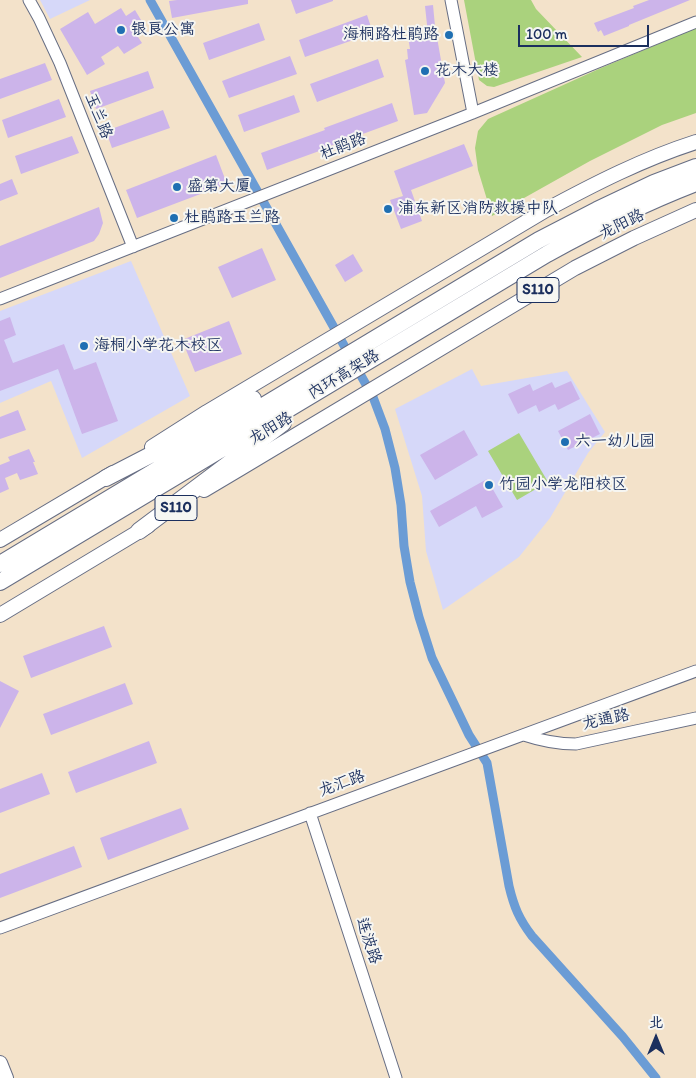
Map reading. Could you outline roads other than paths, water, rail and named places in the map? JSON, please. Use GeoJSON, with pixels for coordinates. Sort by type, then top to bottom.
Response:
{"type":"FeatureCollection","features":[{"type":"Feature","properties":{"kind":"highway","name":"内环高架路"},"geometry":{"type":"LineString","coordinates":[[0,582],[94,516],[331,367],[368,353],[473,298],[604,223],[696,167]]}},
{"type":"Feature","properties":{"kind":"highway","name":"内环高架路"},"geometry":{"type":"LineString","coordinates":[[368,353],[391,329],[539,240],[597,210],[657,190],[696,183]]}},
{"type":"Feature","properties":{"kind":"highway"},"geometry":{"type":"LineString","coordinates":[[106,478],[197,431],[263,393],[368,353]]}},
{"type":"Feature","properties":{"kind":"highway"},"geometry":{"type":"LineString","coordinates":[[139,531],[273,430],[331,367]]}},
{"type":"Feature","properties":{"kind":"highway","name":"内环高架路"},"geometry":{"type":"LineString","coordinates":[[0,564],[94,516]]}},
{"type":"Feature","properties":{"kind":"main road"},"geometry":{"type":"LineString","coordinates":[[331,367],[352,325],[515,228],[578,193],[638,164],[696,142]]}},
{"type":"Feature","properties":{"kind":"main road","name":"龙阳路"},"geometry":{"type":"LineString","coordinates":[[0,616],[241,468],[575,268],[634,238],[696,210]]}},
{"type":"Feature","properties":{"kind":"main road"},"geometry":{"type":"LineString","coordinates":[[0,540],[106,478]]}},
{"type":"Feature","properties":{"kind":"main road"},"geometry":{"type":"LineString","coordinates":[[0,1063],[6,1078]]}},
{"type":"Feature","properties":{"kind":"street","name":"玉兰路"},"geometry":{"type":"LineString","coordinates":[[29,0],[60,63],[133,247]]}},
{"type":"Feature","properties":{"kind":"street"},"geometry":{"type":"LineString","coordinates":[[451,0],[473,113]]}},
{"type":"Feature","properties":{"kind":"street","name":"杜鹃路"},"geometry":{"type":"LineString","coordinates":[[0,299],[473,113],[696,22]]}},
{"type":"Feature","properties":{"kind":"street","name":"龙汇路"},"geometry":{"type":"LineString","coordinates":[[0,928],[696,671]]}},
{"type":"Feature","properties":{"kind":"street","name":"龙通路"},"geometry":{"type":"LineString","coordinates":[[524,735],[548,742],[576,744],[696,718]]}},
{"type":"Feature","properties":{"kind":"street","name":"连波路"},"geometry":{"type":"LineString","coordinates":[[310,813],[396,1078]]}},
{"type":"Feature","properties":{"kind":"waterway"},"geometry":{"type":"LineString","coordinates":[[150,0],[373,397],[385,429],[395,468],[401,505],[404,546],[410,582],[419,617],[432,658],[469,735],[487,763],[509,886],[517,913],[532,936],[623,1037],[656,1078]]}},
{"type":"Feature","properties":{"kind":"place","name":"银良公寓"},"geometry":{"type":"Point","coordinates":[121,30]}},
{"type":"Feature","properties":{"kind":"place","name":"海桐路杜鹃路"},"geometry":{"type":"Point","coordinates":[449,35]}},
{"type":"Feature","properties":{"kind":"place","name":"花木大楼"},"geometry":{"type":"Point","coordinates":[425,71]}},
{"type":"Feature","properties":{"kind":"place","name":"盛第大厦"},"geometry":{"type":"Point","coordinates":[177,187]}},
{"type":"Feature","properties":{"kind":"place","name":"浦东新区消防救援中队"},"geometry":{"type":"Point","coordinates":[388,209]}},
{"type":"Feature","properties":{"kind":"place","name":"杜鹃路玉兰路"},"geometry":{"type":"Point","coordinates":[174,218]}},
{"type":"Feature","properties":{"kind":"place","name":"海桐小学花木校区"},"geometry":{"type":"Point","coordinates":[84,346]}},
{"type":"Feature","properties":{"kind":"place","name":"六一幼儿园"},"geometry":{"type":"Point","coordinates":[565,442]}},
{"type":"Feature","properties":{"kind":"place","name":"竹园小学龙阳校区"},"geometry":{"type":"Point","coordinates":[489,485]}}]}
